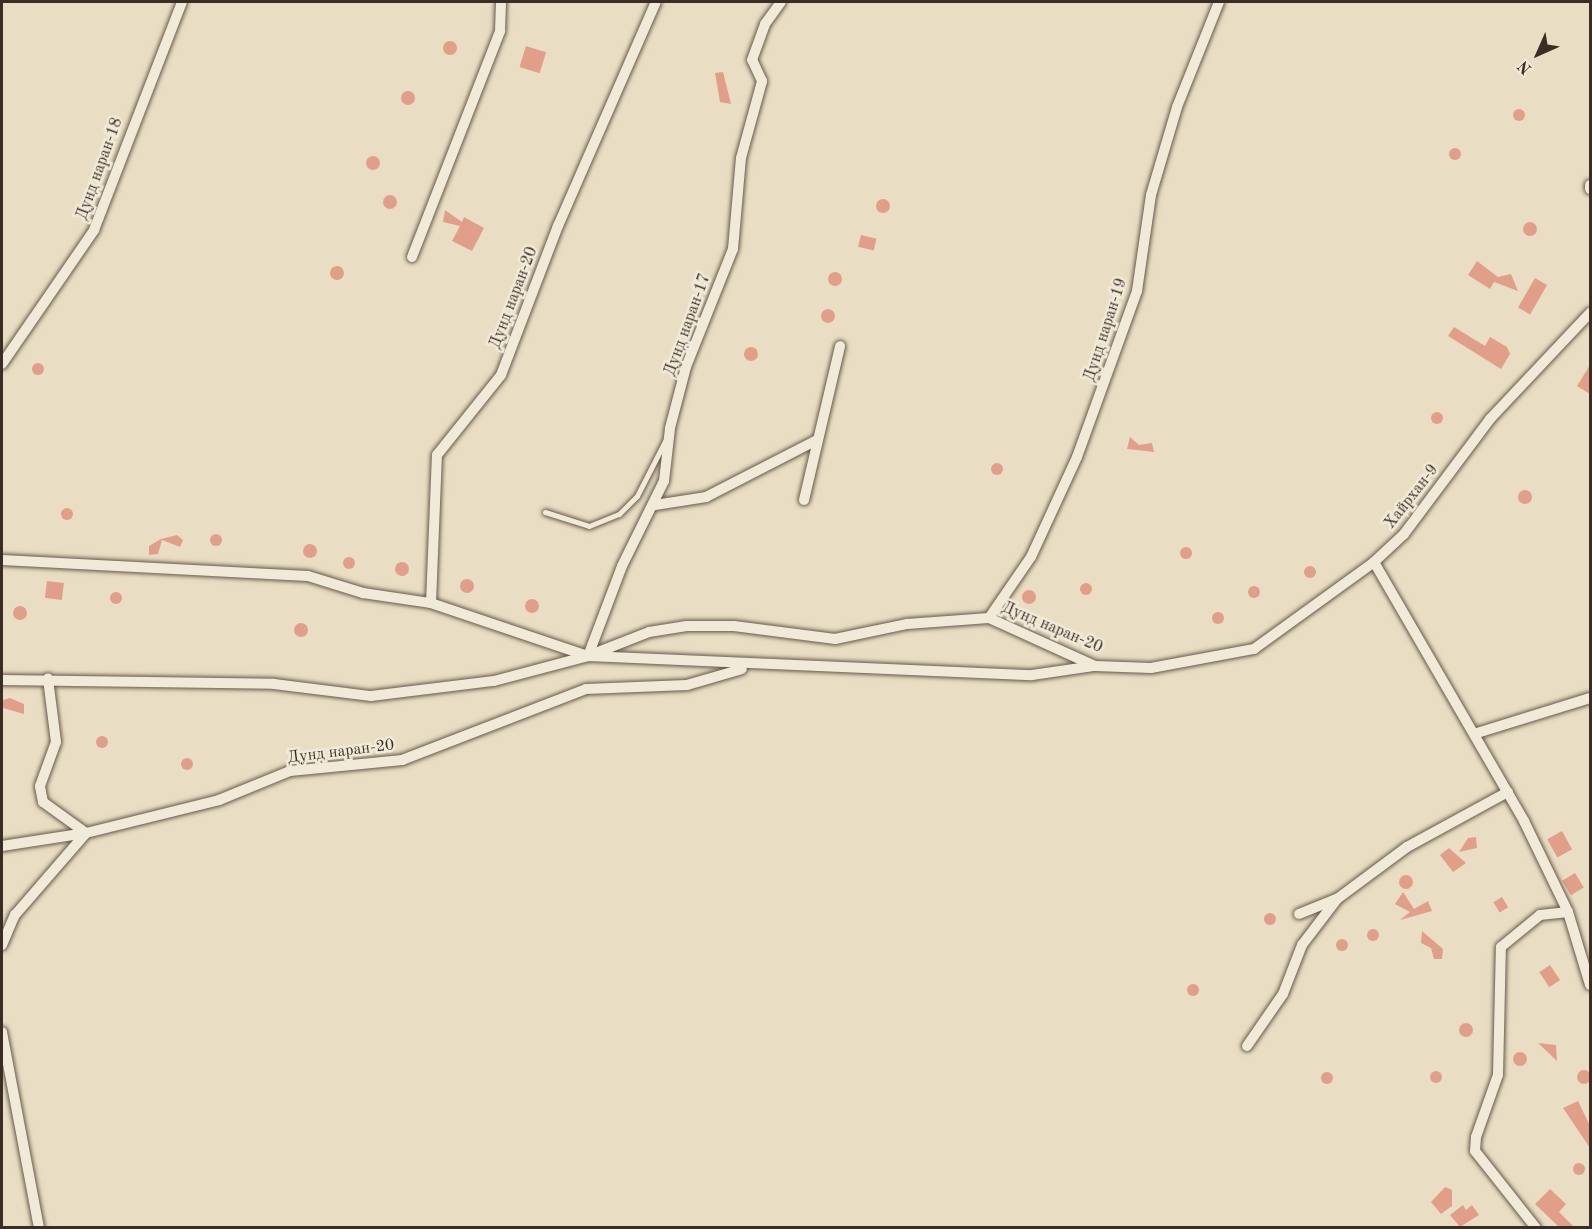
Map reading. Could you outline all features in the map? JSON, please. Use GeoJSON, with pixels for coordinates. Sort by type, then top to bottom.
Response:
{"type":"FeatureCollection","features":[{"type":"Feature","properties":{"kind":"street","name":"Дунд наран-18"},"geometry":{"type":"LineString","coordinates":[[2,364],[94,230],[183,2]]}},
{"type":"Feature","properties":{"kind":"street"},"geometry":{"type":"LineString","coordinates":[[412,257],[500,31],[501,2]]}},
{"type":"Feature","properties":{"kind":"street","name":"Дунд наран-20"},"geometry":{"type":"LineString","coordinates":[[431,603],[437,455],[501,375],[558,226],[656,2]]}},
{"type":"Feature","properties":{"kind":"street","name":"Дунд наран-17"},"geometry":{"type":"LineString","coordinates":[[588,656],[622,566],[655,505],[670,428],[686,368],[733,249],[741,158],[762,81],[752,60],[781,2]]}},
{"type":"Feature","properties":{"kind":"street","name":"Дунд наран-19"},"geometry":{"type":"LineString","coordinates":[[989,618],[1031,557],[1072,472],[1137,291],[1151,195],[1177,107],[1219,2]]}},
{"type":"Feature","properties":{"kind":"street","name":"Хайрхан-9"},"geometry":{"type":"LineString","coordinates":[[1151,668],[1254,650],[1374,562],[1404,534],[1490,420],[1590,313]]}},
{"type":"Feature","properties":{"kind":"street"},"geometry":{"type":"LineString","coordinates":[[804,500],[840,346]]}},
{"type":"Feature","properties":{"kind":"street"},"geometry":{"type":"LineString","coordinates":[[655,505],[706,497],[817,440]]}},
{"type":"Feature","properties":{"kind":"street"},"geometry":{"type":"LineString","coordinates":[[2,560],[308,576],[363,593],[431,603],[588,656],[751,667],[1032,675],[1095,666]]}},
{"type":"Feature","properties":{"kind":"street"},"geometry":{"type":"LineString","coordinates":[[1374,562],[1477,733],[1508,792],[1568,912],[1590,985]]}},
{"type":"Feature","properties":{"kind":"street","name":"Дунд наран-20"},"geometry":{"type":"LineString","coordinates":[[2,680],[274,684],[371,696],[494,681],[588,656],[649,632],[687,626],[734,626],[835,639],[907,624],[989,618],[1095,666],[1151,668]]}},
{"type":"Feature","properties":{"kind":"street","name":"Дунд наран-20"},"geometry":{"type":"LineString","coordinates":[[2,846],[86,833],[219,800],[290,771],[402,760],[586,689],[687,685],[751,667]]}},
{"type":"Feature","properties":{"kind":"street"},"geometry":{"type":"LineString","coordinates":[[2,945],[15,915],[86,833],[43,801],[40,786],[56,742],[48,680]]}},
{"type":"Feature","properties":{"kind":"street"},"geometry":{"type":"LineString","coordinates":[[1477,733],[1590,698]]}},
{"type":"Feature","properties":{"kind":"street"},"geometry":{"type":"LineString","coordinates":[[1299,914],[1337,899],[1407,847],[1508,792]]}},
{"type":"Feature","properties":{"kind":"street"},"geometry":{"type":"LineString","coordinates":[[1247,1046],[1283,994],[1302,945],[1337,899]]}},
{"type":"Feature","properties":{"kind":"street"},"geometry":{"type":"LineString","coordinates":[[1536,1227],[1475,1151],[1476,1137],[1498,1075],[1501,947],[1540,915],[1568,912]]}},
{"type":"Feature","properties":{"kind":"street"},"geometry":{"type":"LineString","coordinates":[[2,1032],[39,1227]]}},
{"type":"Feature","properties":{"kind":"lane"},"geometry":{"type":"LineString","coordinates":[[545,512],[589,526],[619,513],[637,496],[670,428]]}},
{"type":"Feature","properties":{"kind":"building"},"geometry":{"type":"Polygon","coordinates":[[[447,41],[453,41],[457,48],[453,55],[447,55],[443,51],[443,45],[447,41]]]}},
{"type":"Feature","properties":{"kind":"building"},"geometry":{"type":"Polygon","coordinates":[[[526,46],[546,52],[540,73],[520,67],[526,46]]]}},
{"type":"Feature","properties":{"kind":"building"},"geometry":{"type":"Polygon","coordinates":[[[723,72],[731,104],[720,102],[715,73],[723,72]]]}},
{"type":"Feature","properties":{"kind":"building"},"geometry":{"type":"Polygon","coordinates":[[[405,91],[411,91],[415,98],[411,105],[405,105],[401,101],[401,95],[405,91]]]}},
{"type":"Feature","properties":{"kind":"building"},"geometry":{"type":"Polygon","coordinates":[[[1521,109],[1525,115],[1521,121],[1517,121],[1513,113],[1521,109]]]}},
{"type":"Feature","properties":{"kind":"building"},"geometry":{"type":"Polygon","coordinates":[[[1457,148],[1460,149],[1460,159],[1453,160],[1450,159],[1449,152],[1450,149],[1457,148]]]}},
{"type":"Feature","properties":{"kind":"building"},"geometry":{"type":"Polygon","coordinates":[[[370,156],[376,156],[380,163],[376,170],[370,170],[366,166],[366,160],[370,156]]]}},
{"type":"Feature","properties":{"kind":"building"},"geometry":{"type":"Polygon","coordinates":[[[387,195],[393,195],[397,202],[393,209],[387,209],[383,205],[383,199],[387,195]]]}},
{"type":"Feature","properties":{"kind":"building"},"geometry":{"type":"Polygon","coordinates":[[[883,199],[888,201],[890,206],[888,211],[883,213],[878,211],[876,206],[878,201],[883,199]]]}},
{"type":"Feature","properties":{"kind":"building"},"geometry":{"type":"Polygon","coordinates":[[[445,210],[462,222],[464,217],[484,228],[472,251],[452,241],[460,226],[443,222],[445,210]]]}},
{"type":"Feature","properties":{"kind":"building"},"geometry":{"type":"Polygon","coordinates":[[[1530,222],[1535,224],[1537,229],[1535,234],[1530,236],[1525,234],[1523,229],[1525,224],[1530,222]]]}},
{"type":"Feature","properties":{"kind":"building"},"geometry":{"type":"Polygon","coordinates":[[[861,235],[877,239],[874,251],[858,247],[861,235]]]}},
{"type":"Feature","properties":{"kind":"building"},"geometry":{"type":"Polygon","coordinates":[[[1477,261],[1498,277],[1511,274],[1518,291],[1494,282],[1490,289],[1468,275],[1477,261]]]}},
{"type":"Feature","properties":{"kind":"building"},"geometry":{"type":"Polygon","coordinates":[[[334,266],[340,266],[344,273],[340,280],[334,280],[330,276],[330,270],[334,266]]]}},
{"type":"Feature","properties":{"kind":"building"},"geometry":{"type":"Polygon","coordinates":[[[835,272],[840,274],[842,279],[840,284],[835,286],[830,284],[828,279],[830,274],[835,272]]]}},
{"type":"Feature","properties":{"kind":"building"},"geometry":{"type":"Polygon","coordinates":[[[1535,278],[1547,285],[1530,314],[1518,307],[1535,278]]]}},
{"type":"Feature","properties":{"kind":"building"},"geometry":{"type":"Polygon","coordinates":[[[828,309],[833,311],[835,316],[833,321],[828,323],[823,321],[821,316],[823,311],[828,309]]]}},
{"type":"Feature","properties":{"kind":"building"},"geometry":{"type":"Polygon","coordinates":[[[1454,327],[1485,346],[1490,337],[1507,347],[1510,354],[1501,369],[1448,336],[1454,327]]]}},
{"type":"Feature","properties":{"kind":"building"},"geometry":{"type":"Polygon","coordinates":[[[751,347],[756,349],[758,354],[756,359],[751,361],[746,359],[744,354],[746,349],[751,347]]]}},
{"type":"Feature","properties":{"kind":"building"},"geometry":{"type":"Polygon","coordinates":[[[40,363],[44,369],[40,375],[36,375],[32,367],[40,363]]]}},
{"type":"Feature","properties":{"kind":"building"},"geometry":{"type":"Polygon","coordinates":[[[1590,365],[1590,394],[1577,386],[1590,365]]]}},
{"type":"Feature","properties":{"kind":"building"},"geometry":{"type":"Polygon","coordinates":[[[1439,412],[1442,413],[1442,423],[1435,424],[1432,423],[1431,416],[1432,413],[1439,412]]]}},
{"type":"Feature","properties":{"kind":"building"},"geometry":{"type":"Polygon","coordinates":[[[1130,437],[1139,445],[1152,443],[1154,452],[1127,449],[1130,437]]]}},
{"type":"Feature","properties":{"kind":"building"},"geometry":{"type":"Polygon","coordinates":[[[999,463],[1003,469],[999,475],[995,475],[991,467],[999,463]]]}},
{"type":"Feature","properties":{"kind":"building"},"geometry":{"type":"Polygon","coordinates":[[[1525,490],[1530,492],[1532,497],[1530,502],[1525,504],[1520,502],[1518,497],[1520,492],[1525,490]]]}},
{"type":"Feature","properties":{"kind":"building"},"geometry":{"type":"Polygon","coordinates":[[[69,508],[73,514],[69,520],[65,520],[61,512],[69,508]]]}},
{"type":"Feature","properties":{"kind":"building"},"geometry":{"type":"Polygon","coordinates":[[[218,534],[222,540],[218,546],[214,546],[210,538],[218,534]]]}},
{"type":"Feature","properties":{"kind":"building"},"geometry":{"type":"Polygon","coordinates":[[[177,535],[183,540],[180,547],[162,540],[158,554],[149,555],[149,546],[161,539],[177,535]]]}},
{"type":"Feature","properties":{"kind":"building"},"geometry":{"type":"Polygon","coordinates":[[[310,544],[315,546],[317,551],[315,556],[310,558],[305,556],[303,551],[305,546],[310,544]]]}},
{"type":"Feature","properties":{"kind":"building"},"geometry":{"type":"Polygon","coordinates":[[[1188,547],[1191,548],[1191,558],[1184,559],[1181,558],[1180,551],[1181,548],[1188,547]]]}},
{"type":"Feature","properties":{"kind":"building"},"geometry":{"type":"Polygon","coordinates":[[[351,557],[355,563],[351,569],[347,569],[343,561],[351,557]]]}},
{"type":"Feature","properties":{"kind":"building"},"geometry":{"type":"Polygon","coordinates":[[[402,562],[407,564],[409,569],[407,574],[402,576],[397,574],[395,569],[397,564],[402,562]]]}},
{"type":"Feature","properties":{"kind":"building"},"geometry":{"type":"Polygon","coordinates":[[[1312,566],[1316,572],[1312,578],[1308,578],[1304,570],[1312,566]]]}},
{"type":"Feature","properties":{"kind":"building"},"geometry":{"type":"Polygon","coordinates":[[[467,579],[472,581],[474,586],[472,591],[467,593],[462,591],[460,586],[462,581],[467,579]]]}},
{"type":"Feature","properties":{"kind":"building"},"geometry":{"type":"Polygon","coordinates":[[[47,581],[64,583],[62,600],[45,598],[47,581]]]}},
{"type":"Feature","properties":{"kind":"building"},"geometry":{"type":"Polygon","coordinates":[[[1088,583],[1091,584],[1091,594],[1084,595],[1081,594],[1080,587],[1081,584],[1088,583]]]}},
{"type":"Feature","properties":{"kind":"building"},"geometry":{"type":"Polygon","coordinates":[[[1256,586],[1259,587],[1259,597],[1252,598],[1249,597],[1248,590],[1249,587],[1256,586]]]}},
{"type":"Feature","properties":{"kind":"building"},"geometry":{"type":"Polygon","coordinates":[[[1029,590],[1034,592],[1036,597],[1034,602],[1029,604],[1024,602],[1022,597],[1024,592],[1029,590]]]}},
{"type":"Feature","properties":{"kind":"building"},"geometry":{"type":"Polygon","coordinates":[[[118,592],[122,598],[118,604],[114,604],[110,596],[118,592]]]}},
{"type":"Feature","properties":{"kind":"building"},"geometry":{"type":"Polygon","coordinates":[[[529,599],[535,599],[539,606],[535,613],[529,613],[525,609],[525,603],[529,599]]]}},
{"type":"Feature","properties":{"kind":"building"},"geometry":{"type":"Polygon","coordinates":[[[20,606],[25,608],[27,613],[25,618],[20,620],[15,618],[13,613],[15,608],[20,606]]]}},
{"type":"Feature","properties":{"kind":"building"},"geometry":{"type":"Polygon","coordinates":[[[1220,612],[1223,613],[1223,623],[1216,624],[1213,623],[1212,616],[1213,613],[1220,612]]]}},
{"type":"Feature","properties":{"kind":"building"},"geometry":{"type":"Polygon","coordinates":[[[301,623],[306,625],[308,630],[306,635],[301,637],[296,635],[294,630],[296,625],[301,623]]]}},
{"type":"Feature","properties":{"kind":"building"},"geometry":{"type":"Polygon","coordinates":[[[10,698],[24,704],[24,714],[3,708],[3,700],[10,698]]]}},
{"type":"Feature","properties":{"kind":"building"},"geometry":{"type":"Polygon","coordinates":[[[104,736],[108,742],[104,748],[100,748],[96,740],[104,736]]]}},
{"type":"Feature","properties":{"kind":"building"},"geometry":{"type":"Polygon","coordinates":[[[189,758],[193,764],[189,770],[185,770],[181,762],[189,758]]]}},
{"type":"Feature","properties":{"kind":"building"},"geometry":{"type":"Polygon","coordinates":[[[1562,831],[1572,849],[1557,858],[1547,839],[1562,831]]]}},
{"type":"Feature","properties":{"kind":"building"},"geometry":{"type":"Polygon","coordinates":[[[1476,837],[1477,848],[1459,852],[1468,838],[1476,837]]]}},
{"type":"Feature","properties":{"kind":"building"},"geometry":{"type":"Polygon","coordinates":[[[1449,848],[1466,863],[1453,872],[1440,855],[1449,848]]]}},
{"type":"Feature","properties":{"kind":"building"},"geometry":{"type":"Polygon","coordinates":[[[1575,873],[1584,888],[1571,895],[1562,881],[1575,873]]]}},
{"type":"Feature","properties":{"kind":"building"},"geometry":{"type":"Polygon","coordinates":[[[1406,875],[1411,877],[1413,882],[1411,887],[1406,889],[1401,887],[1399,882],[1401,877],[1406,875]]]}},
{"type":"Feature","properties":{"kind":"building"},"geometry":{"type":"Polygon","coordinates":[[[1403,892],[1414,909],[1428,901],[1432,911],[1400,920],[1410,912],[1395,904],[1403,892]]]}},
{"type":"Feature","properties":{"kind":"building"},"geometry":{"type":"Polygon","coordinates":[[[1502,897],[1508,907],[1500,912],[1493,902],[1502,897]]]}},
{"type":"Feature","properties":{"kind":"building"},"geometry":{"type":"Polygon","coordinates":[[[1272,913],[1275,914],[1275,924],[1268,925],[1265,924],[1264,917],[1265,914],[1272,913]]]}},
{"type":"Feature","properties":{"kind":"building"},"geometry":{"type":"Polygon","coordinates":[[[1375,929],[1378,930],[1378,940],[1371,941],[1368,940],[1367,933],[1368,930],[1375,929]]]}},
{"type":"Feature","properties":{"kind":"building"},"geometry":{"type":"Polygon","coordinates":[[[1422,931],[1443,949],[1442,959],[1434,959],[1431,948],[1421,943],[1422,931]]]}},
{"type":"Feature","properties":{"kind":"building"},"geometry":{"type":"Polygon","coordinates":[[[1344,939],[1347,940],[1347,950],[1340,951],[1337,950],[1336,943],[1337,940],[1344,939]]]}},
{"type":"Feature","properties":{"kind":"building"},"geometry":{"type":"Polygon","coordinates":[[[1550,965],[1560,980],[1549,987],[1539,972],[1550,965]]]}},
{"type":"Feature","properties":{"kind":"building"},"geometry":{"type":"Polygon","coordinates":[[[1195,984],[1198,985],[1198,995],[1191,996],[1188,995],[1187,988],[1188,985],[1195,984]]]}},
{"type":"Feature","properties":{"kind":"building"},"geometry":{"type":"Polygon","coordinates":[[[1466,1023],[1471,1025],[1473,1030],[1471,1035],[1466,1037],[1461,1035],[1459,1030],[1461,1025],[1466,1023]]]}},
{"type":"Feature","properties":{"kind":"building"},"geometry":{"type":"Polygon","coordinates":[[[1538,1043],[1556,1045],[1557,1061],[1538,1043]]]}},
{"type":"Feature","properties":{"kind":"building"},"geometry":{"type":"Polygon","coordinates":[[[1520,1052],[1525,1054],[1527,1059],[1525,1064],[1520,1066],[1515,1064],[1513,1059],[1515,1054],[1520,1052]]]}},
{"type":"Feature","properties":{"kind":"building"},"geometry":{"type":"Polygon","coordinates":[[[1584,1070],[1589,1072],[1591,1077],[1589,1082],[1584,1084],[1579,1082],[1577,1077],[1579,1072],[1584,1070]]]}},
{"type":"Feature","properties":{"kind":"building"},"geometry":{"type":"Polygon","coordinates":[[[1438,1071],[1442,1077],[1438,1083],[1434,1083],[1430,1075],[1438,1071]]]}},
{"type":"Feature","properties":{"kind":"building"},"geometry":{"type":"Polygon","coordinates":[[[1329,1072],[1332,1073],[1332,1083],[1325,1084],[1322,1083],[1321,1076],[1322,1073],[1329,1072]]]}},
{"type":"Feature","properties":{"kind":"building"},"geometry":{"type":"Polygon","coordinates":[[[1578,1101],[1590,1126],[1590,1148],[1563,1108],[1578,1101]]]}},
{"type":"Feature","properties":{"kind":"building"},"geometry":{"type":"Polygon","coordinates":[[[1581,1163],[1584,1164],[1584,1174],[1577,1175],[1574,1174],[1573,1167],[1574,1164],[1581,1163]]]}},
{"type":"Feature","properties":{"kind":"building"},"geometry":{"type":"Polygon","coordinates":[[[1445,1187],[1452,1190],[1452,1206],[1441,1214],[1431,1202],[1445,1187]]]}},
{"type":"Feature","properties":{"kind":"building"},"geometry":{"type":"Polygon","coordinates":[[[1550,1189],[1566,1204],[1559,1212],[1574,1227],[1559,1227],[1535,1204],[1550,1189]]]}},
{"type":"Feature","properties":{"kind":"building"},"geometry":{"type":"Polygon","coordinates":[[[1463,1205],[1466,1210],[1472,1205],[1479,1215],[1460,1227],[1450,1215],[1463,1205]]]}}]}
